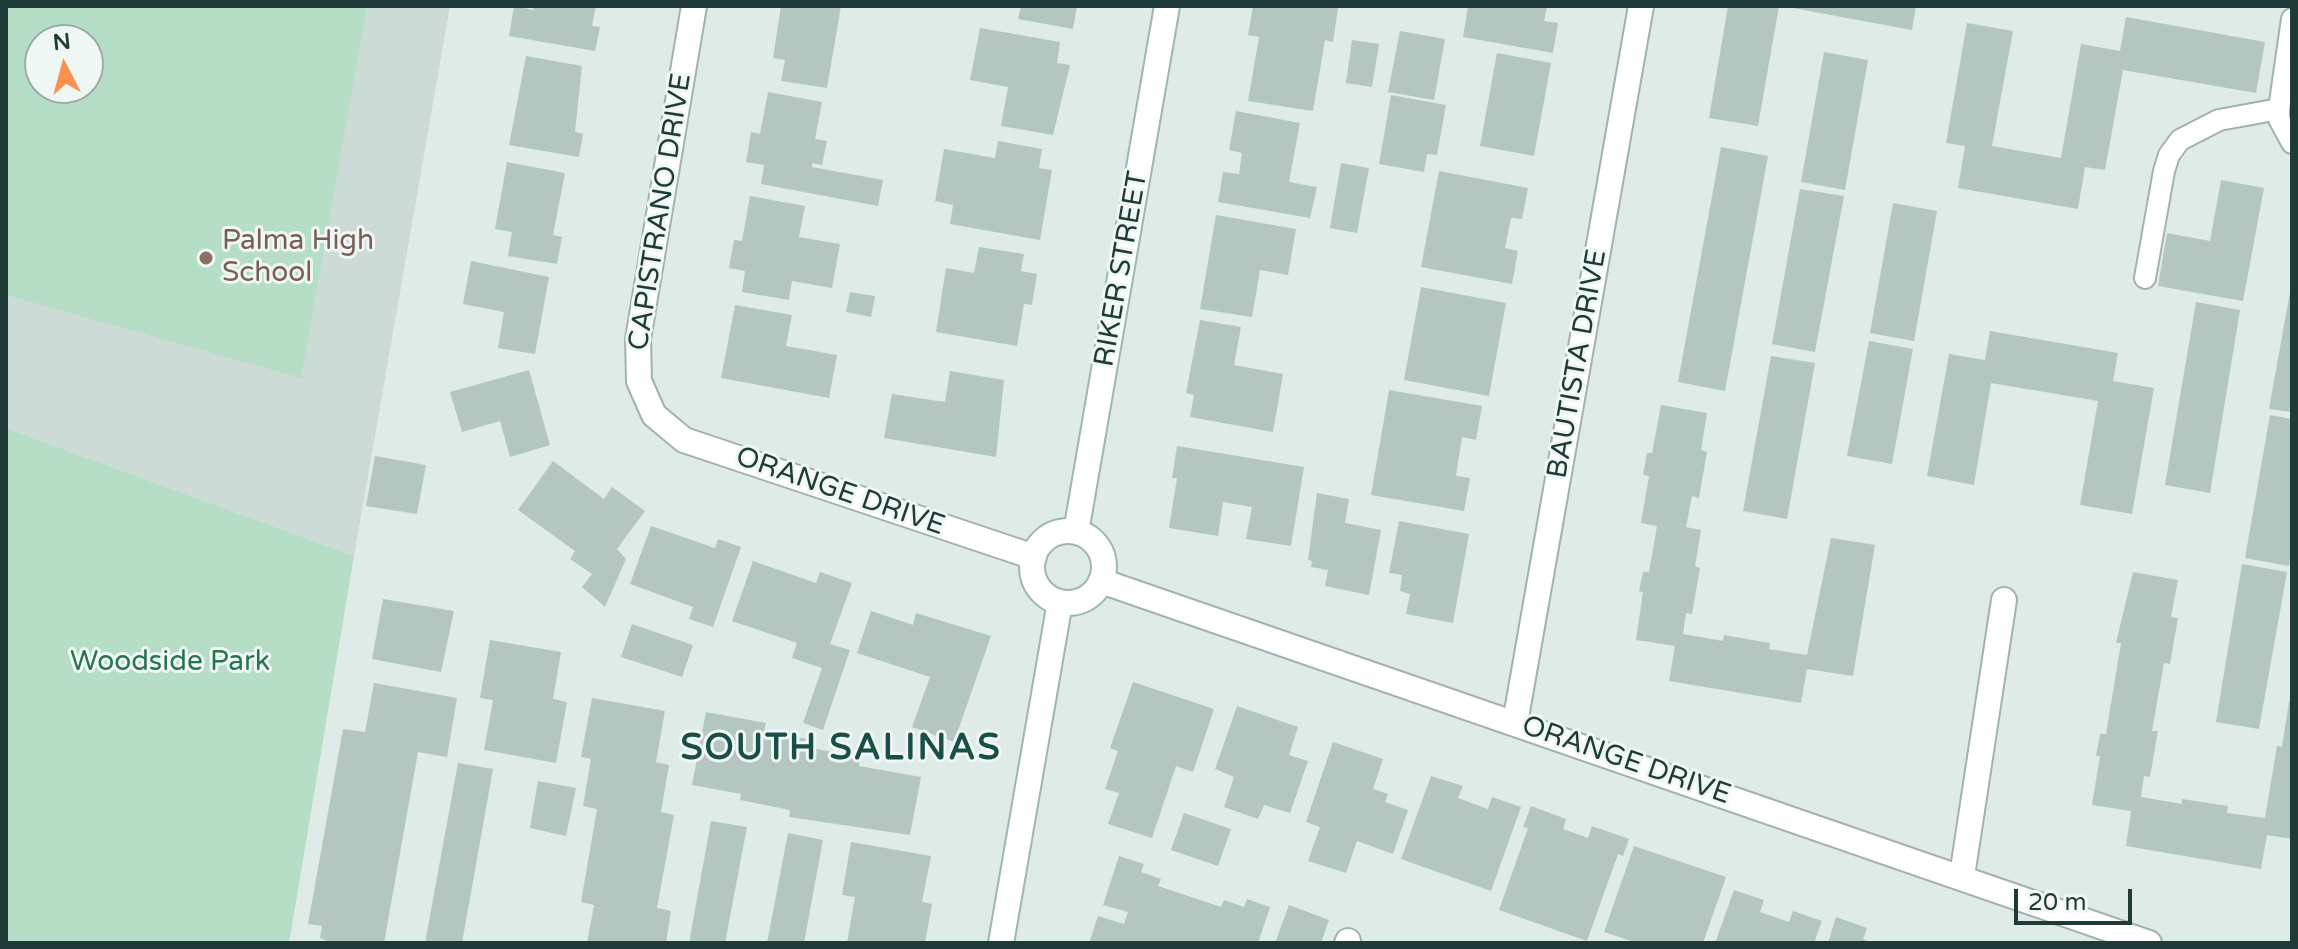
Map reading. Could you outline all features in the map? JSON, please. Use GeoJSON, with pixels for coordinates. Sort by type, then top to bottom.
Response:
{"type":"FeatureCollection","features":[{"type":"Feature","properties":{"kind":"street","name":"CAPISTRANO DRIVE"},"geometry":{"type":"LineString","coordinates":[[654,415],[639,381],[638,339],[694,6]]}},
{"type":"Feature","properties":{"kind":"street","name":"RIKER STREET"},"geometry":{"type":"LineString","coordinates":[[1076,532],[1167,6]]}},
{"type":"Feature","properties":{"kind":"street","name":"BAUTISTA DRIVE"},"geometry":{"type":"LineString","coordinates":[[1515,723],[1641,6]]}},
{"type":"Feature","properties":{"kind":"street","name":"ORANGE DRIVE"},"geometry":{"type":"LineString","coordinates":[[654,415],[684,440],[1034,557]]}},
{"type":"Feature","properties":{"kind":"street"},"geometry":{"type":"LineString","coordinates":[[1076,532],[1094,542],[1100,551],[1104,571],[1096,590],[1080,601],[1060,602],[1040,590],[1035,580],[1034,557],[1039,547],[1055,535],[1076,532]]}},
{"type":"Feature","properties":{"kind":"street","name":"ORANGE DRIVE"},"geometry":{"type":"LineString","coordinates":[[1101,581],[2149,943]]}},
{"type":"Feature","properties":{"kind":"street"},"geometry":{"type":"LineString","coordinates":[[1962,876],[2004,600]]}},
{"type":"Feature","properties":{"kind":"street"},"geometry":{"type":"LineString","coordinates":[[1001,943],[1060,602]]}},
{"type":"Feature","properties":{"kind":"lane"},"geometry":{"type":"LineString","coordinates":[[2292,19],[2279,109],[2279,119],[2292,143]]}},
{"type":"Feature","properties":{"kind":"lane"},"geometry":{"type":"LineString","coordinates":[[2145,278],[2164,171],[2169,155],[2180,140],[2219,120],[2279,109]]}},
{"type":"Feature","properties":{"kind":"shaded area","name":"Palma High School"},"geometry":{"type":"Polygon","coordinates":[[[6,6],[450,6],[354,556],[6,428],[6,6]]]}},
{"type":"Feature","properties":{"kind":"green space"},"geometry":{"type":"Polygon","coordinates":[[[6,6],[367,6],[301,378],[6,295],[6,6]]]}},
{"type":"Feature","properties":{"kind":"green space","name":"Woodside Park"},"geometry":{"type":"Polygon","coordinates":[[[6,428],[354,556],[289,943],[6,943],[6,428]]]}},
{"type":"Feature","properties":{"kind":"building"},"geometry":{"type":"Polygon","coordinates":[[[514,6],[533,10],[534,6],[596,6],[592,26],[600,27],[595,51],[509,36],[514,6]]]}},
{"type":"Feature","properties":{"kind":"building"},"geometry":{"type":"Polygon","coordinates":[[[781,6],[841,6],[827,88],[781,81],[785,60],[773,58],[781,6]]]}},
{"type":"Feature","properties":{"kind":"building"},"geometry":{"type":"Polygon","coordinates":[[[1021,6],[1077,6],[1073,29],[1018,19],[1021,6]]]}},
{"type":"Feature","properties":{"kind":"building"},"geometry":{"type":"Polygon","coordinates":[[[1253,6],[1338,8],[1333,42],[1325,40],[1313,111],[1248,101],[1259,37],[1248,35],[1253,6]]]}},
{"type":"Feature","properties":{"kind":"building"},"geometry":{"type":"Polygon","coordinates":[[[1468,6],[1547,6],[1544,21],[1558,23],[1553,53],[1463,37],[1468,6]]]}},
{"type":"Feature","properties":{"kind":"building"},"geometry":{"type":"Polygon","coordinates":[[[1728,6],[1779,6],[1758,126],[1709,118],[1728,6]]]}},
{"type":"Feature","properties":{"kind":"building"},"geometry":{"type":"Polygon","coordinates":[[[1782,6],[1916,6],[1912,30],[1782,6]]]}},
{"type":"Feature","properties":{"kind":"building"},"geometry":{"type":"Polygon","coordinates":[[[2126,17],[2265,42],[2256,93],[2123,70],[2105,170],[2085,167],[2078,209],[1958,188],[1965,146],[1946,143],[1967,23],[2013,31],[1992,146],[2061,158],[2081,44],[2120,51],[2126,17]]]}},
{"type":"Feature","properties":{"kind":"building"},"geometry":{"type":"Polygon","coordinates":[[[980,28],[1060,42],[1057,63],[1070,65],[1053,135],[1001,126],[1008,87],[970,80],[980,28]]]}},
{"type":"Feature","properties":{"kind":"building"},"geometry":{"type":"Polygon","coordinates":[[[1400,31],[1445,39],[1434,100],[1388,92],[1400,31]]]}},
{"type":"Feature","properties":{"kind":"building"},"geometry":{"type":"Polygon","coordinates":[[[1352,40],[1379,44],[1372,87],[1346,83],[1352,40]]]}},
{"type":"Feature","properties":{"kind":"building"},"geometry":{"type":"Polygon","coordinates":[[[1824,52],[1868,60],[1845,190],[1801,182],[1824,52]]]}},
{"type":"Feature","properties":{"kind":"building"},"geometry":{"type":"Polygon","coordinates":[[[1497,53],[1551,63],[1534,156],[1480,146],[1497,53]]]}},
{"type":"Feature","properties":{"kind":"building"},"geometry":{"type":"Polygon","coordinates":[[[526,56],[582,66],[575,132],[583,134],[579,157],[509,145],[526,56]]]}},
{"type":"Feature","properties":{"kind":"building"},"geometry":{"type":"Polygon","coordinates":[[[768,92],[822,102],[815,139],[827,141],[822,165],[812,163],[812,167],[883,180],[878,206],[761,184],[764,165],[746,162],[751,132],[760,134],[768,92]]]}},
{"type":"Feature","properties":{"kind":"building"},"geometry":{"type":"Polygon","coordinates":[[[1391,95],[1446,105],[1437,155],[1427,154],[1424,172],[1379,164],[1391,95]]]}},
{"type":"Feature","properties":{"kind":"building"},"geometry":{"type":"Polygon","coordinates":[[[1236,111],[1300,123],[1289,182],[1317,187],[1310,218],[1218,202],[1223,172],[1239,174],[1242,153],[1229,150],[1236,111]]]}},
{"type":"Feature","properties":{"kind":"building"},"geometry":{"type":"Polygon","coordinates":[[[998,141],[1042,149],[1039,168],[1052,170],[1040,240],[950,224],[953,205],[935,201],[944,149],[995,158],[998,141]]]}},
{"type":"Feature","properties":{"kind":"building"},"geometry":{"type":"Polygon","coordinates":[[[1721,147],[1768,156],[1725,391],[1678,382],[1721,147]]]}},
{"type":"Feature","properties":{"kind":"building"},"geometry":{"type":"Polygon","coordinates":[[[507,162],[565,173],[553,235],[562,237],[557,264],[508,256],[512,232],[495,229],[507,162]]]}},
{"type":"Feature","properties":{"kind":"building"},"geometry":{"type":"Polygon","coordinates":[[[1341,163],[1369,168],[1357,233],[1330,228],[1341,163]]]}},
{"type":"Feature","properties":{"kind":"building"},"geometry":{"type":"Polygon","coordinates":[[[1439,171],[1528,188],[1522,219],[1511,218],[1505,248],[1518,251],[1512,284],[1421,267],[1439,171]]]}},
{"type":"Feature","properties":{"kind":"building"},"geometry":{"type":"Polygon","coordinates":[[[2221,180],[2264,188],[2243,301],[2158,286],[2167,233],[2210,241],[2221,180]]]}},
{"type":"Feature","properties":{"kind":"building"},"geometry":{"type":"Polygon","coordinates":[[[1800,189],[1844,196],[1815,352],[1772,344],[1800,189]]]}},
{"type":"Feature","properties":{"kind":"building"},"geometry":{"type":"Polygon","coordinates":[[[750,196],[805,206],[799,237],[840,244],[832,288],[792,281],[789,300],[742,292],[745,271],[729,268],[734,240],[742,241],[750,196]]]}},
{"type":"Feature","properties":{"kind":"building"},"geometry":{"type":"Polygon","coordinates":[[[1893,203],[1937,211],[1914,341],[1870,333],[1893,203]]]}},
{"type":"Feature","properties":{"kind":"building"},"geometry":{"type":"Polygon","coordinates":[[[1216,215],[1296,229],[1288,275],[1260,270],[1252,317],[1200,309],[1216,215]]]}},
{"type":"Feature","properties":{"kind":"building"},"geometry":{"type":"Polygon","coordinates":[[[979,247],[1024,254],[1021,271],[1037,274],[1032,305],[1024,304],[1017,346],[936,332],[946,268],[974,273],[979,247]]]}},
{"type":"Feature","properties":{"kind":"building"},"geometry":{"type":"Polygon","coordinates":[[[471,261],[549,277],[535,354],[498,348],[504,312],[463,304],[471,261]]]}},
{"type":"Feature","properties":{"kind":"building"},"geometry":{"type":"Polygon","coordinates":[[[1421,287],[1506,303],[1489,396],[1404,380],[1421,287]]]}},
{"type":"Feature","properties":{"kind":"building"},"geometry":{"type":"Polygon","coordinates":[[[850,292],[875,296],[871,317],[846,312],[850,292]]]}},
{"type":"Feature","properties":{"kind":"building"},"geometry":{"type":"Polygon","coordinates":[[[2292,292],[2292,412],[2269,409],[2292,292]]]}},
{"type":"Feature","properties":{"kind":"building"},"geometry":{"type":"Polygon","coordinates":[[[2196,302],[2240,310],[2210,493],[2165,485],[2196,302]]]}},
{"type":"Feature","properties":{"kind":"building"},"geometry":{"type":"Polygon","coordinates":[[[735,305],[792,315],[786,346],[837,355],[829,398],[721,378],[735,305]]]}},
{"type":"Feature","properties":{"kind":"building"},"geometry":{"type":"Polygon","coordinates":[[[1200,320],[1241,327],[1234,365],[1283,374],[1273,432],[1190,417],[1194,395],[1186,393],[1200,320]]]}},
{"type":"Feature","properties":{"kind":"building"},"geometry":{"type":"Polygon","coordinates":[[[1990,331],[2118,353],[2113,381],[2154,388],[2132,514],[2080,505],[2098,401],[1991,383],[1974,485],[1927,476],[1949,354],[1985,360],[1990,331]]]}},
{"type":"Feature","properties":{"kind":"building"},"geometry":{"type":"Polygon","coordinates":[[[1869,341],[1913,349],[1892,464],[1847,456],[1869,341]]]}},
{"type":"Feature","properties":{"kind":"building"},"geometry":{"type":"Polygon","coordinates":[[[1771,356],[1815,363],[1787,519],[1743,511],[1771,356]]]}},
{"type":"Feature","properties":{"kind":"building"},"geometry":{"type":"Polygon","coordinates":[[[529,370],[550,445],[510,457],[500,421],[462,432],[450,392],[529,370]]]}},
{"type":"Feature","properties":{"kind":"building"},"geometry":{"type":"Polygon","coordinates":[[[950,371],[1004,380],[996,457],[884,438],[892,394],[945,402],[950,371]]]}},
{"type":"Feature","properties":{"kind":"building"},"geometry":{"type":"Polygon","coordinates":[[[1389,390],[1482,406],[1476,440],[1462,437],[1456,476],[1470,478],[1464,511],[1371,495],[1389,390]]]}},
{"type":"Feature","properties":{"kind":"building"},"geometry":{"type":"Polygon","coordinates":[[[1661,405],[1707,413],[1701,450],[1707,452],[1699,498],[1692,496],[1686,527],[1701,530],[1695,566],[1700,568],[1692,614],[1686,613],[1683,634],[1723,641],[1724,635],[1770,643],[1769,649],[1807,655],[1831,538],[1875,545],[1853,676],[1807,669],[1801,703],[1669,681],[1675,646],[1636,640],[1643,592],[1639,591],[1643,572],[1649,572],[1657,526],[1641,523],[1649,476],[1643,475],[1647,453],[1652,453],[1661,405]]]}},
{"type":"Feature","properties":{"kind":"building"},"geometry":{"type":"Polygon","coordinates":[[[2270,415],[2292,419],[2292,546],[2289,566],[2245,558],[2270,415]]]}},
{"type":"Feature","properties":{"kind":"building"},"geometry":{"type":"Polygon","coordinates":[[[1177,446],[1304,467],[1291,546],[1246,539],[1252,507],[1223,502],[1218,536],[1169,528],[1177,478],[1172,478],[1177,446]]]}},
{"type":"Feature","properties":{"kind":"building"},"geometry":{"type":"Polygon","coordinates":[[[375,456],[426,465],[417,514],[366,506],[375,456]]]}},
{"type":"Feature","properties":{"kind":"building"},"geometry":{"type":"Polygon","coordinates":[[[553,461],[604,499],[612,487],[645,511],[617,549],[626,559],[605,607],[582,587],[592,574],[570,559],[575,551],[518,510],[553,461]]]}},
{"type":"Feature","properties":{"kind":"building"},"geometry":{"type":"Polygon","coordinates":[[[1317,493],[1349,499],[1345,523],[1381,530],[1369,595],[1325,586],[1328,570],[1311,567],[1312,561],[1308,560],[1317,493]]]}},
{"type":"Feature","properties":{"kind":"building"},"geometry":{"type":"Polygon","coordinates":[[[1399,521],[1469,534],[1453,623],[1406,614],[1410,594],[1400,591],[1402,575],[1389,573],[1399,521]]]}},
{"type":"Feature","properties":{"kind":"building"},"geometry":{"type":"Polygon","coordinates":[[[651,526],[715,548],[718,539],[741,547],[713,627],[689,619],[693,607],[630,584],[651,526]]]}},
{"type":"Feature","properties":{"kind":"building"},"geometry":{"type":"Polygon","coordinates":[[[753,561],[816,583],[820,572],[852,583],[830,644],[850,650],[823,730],[803,723],[822,668],[792,658],[797,643],[732,621],[753,561]]]}},
{"type":"Feature","properties":{"kind":"building"},"geometry":{"type":"Polygon","coordinates":[[[2242,564],[2287,572],[2259,729],[2216,722],[2242,564]]]}},
{"type":"Feature","properties":{"kind":"building"},"geometry":{"type":"Polygon","coordinates":[[[2133,572],[2178,580],[2171,617],[2178,618],[2170,664],[2164,663],[2152,731],[2158,731],[2150,777],[2144,776],[2141,797],[2182,804],[2182,799],[2228,806],[2227,813],[2265,818],[2277,746],[2282,747],[2289,701],[2292,701],[2292,839],[2267,835],[2261,869],[2126,846],[2131,811],[2092,805],[2100,756],[2096,756],[2100,734],[2106,734],[2121,643],[2116,643],[2133,572]]]}},
{"type":"Feature","properties":{"kind":"building"},"geometry":{"type":"Polygon","coordinates":[[[383,599],[454,611],[441,672],[372,659],[383,599]]]}},
{"type":"Feature","properties":{"kind":"building"},"geometry":{"type":"Polygon","coordinates":[[[871,611],[913,625],[916,613],[991,636],[954,742],[912,727],[930,677],[857,653],[871,611]]]}},
{"type":"Feature","properties":{"kind":"building"},"geometry":{"type":"Polygon","coordinates":[[[632,624],[693,645],[682,677],[621,657],[632,624]]]}},
{"type":"Feature","properties":{"kind":"building"},"geometry":{"type":"Polygon","coordinates":[[[490,640],[561,652],[553,699],[567,702],[556,763],[484,750],[493,700],[480,698],[490,640]]]}},
{"type":"Feature","properties":{"kind":"building"},"geometry":{"type":"Polygon","coordinates":[[[1133,682],[1214,709],[1193,772],[1176,766],[1152,838],[1108,824],[1119,793],[1105,789],[1118,751],[1110,748],[1133,682]]]}},
{"type":"Feature","properties":{"kind":"building"},"geometry":{"type":"Polygon","coordinates":[[[374,683],[457,698],[447,757],[418,752],[384,943],[332,943],[320,938],[322,926],[308,924],[343,729],[365,732],[374,683]]]}},
{"type":"Feature","properties":{"kind":"building"},"geometry":{"type":"Polygon","coordinates":[[[592,698],[665,711],[656,762],[669,765],[661,812],[674,815],[657,908],[671,911],[666,943],[587,943],[594,905],[581,902],[597,809],[583,806],[591,759],[581,757],[592,698]]]}},
{"type":"Feature","properties":{"kind":"building"},"geometry":{"type":"Polygon","coordinates":[[[1237,706],[1298,727],[1289,755],[1308,761],[1290,813],[1264,805],[1258,819],[1224,807],[1234,777],[1215,769],[1237,706]]]}},
{"type":"Feature","properties":{"kind":"building"},"geometry":{"type":"Polygon","coordinates":[[[706,712],[766,723],[764,731],[813,740],[811,748],[860,757],[859,766],[921,777],[910,835],[789,817],[790,810],[740,800],[741,794],[692,785],[706,712]]]}},
{"type":"Feature","properties":{"kind":"building"},"geometry":{"type":"Polygon","coordinates":[[[1333,742],[1383,759],[1373,789],[1388,794],[1385,802],[1408,810],[1393,854],[1357,841],[1346,873],[1308,861],[1320,827],[1306,822],[1333,742]]]}},
{"type":"Feature","properties":{"kind":"building"},"geometry":{"type":"Polygon","coordinates":[[[458,763],[493,769],[462,943],[425,943],[458,763]]]}},
{"type":"Feature","properties":{"kind":"building"},"geometry":{"type":"Polygon","coordinates":[[[1431,776],[1463,786],[1458,798],[1488,809],[1492,797],[1521,807],[1491,891],[1401,859],[1431,776]]]}},
{"type":"Feature","properties":{"kind":"building"},"geometry":{"type":"Polygon","coordinates":[[[538,781],[576,788],[566,836],[530,828],[538,781]]]}},
{"type":"Feature","properties":{"kind":"building"},"geometry":{"type":"Polygon","coordinates":[[[1531,806],[1566,819],[1563,829],[1588,838],[1592,826],[1629,839],[1623,856],[1618,854],[1587,941],[1499,910],[1528,828],[1523,827],[1531,806]]]}},
{"type":"Feature","properties":{"kind":"building"},"geometry":{"type":"Polygon","coordinates":[[[1184,813],[1231,829],[1218,866],[1171,850],[1184,813]]]}},
{"type":"Feature","properties":{"kind":"building"},"geometry":{"type":"Polygon","coordinates":[[[711,821],[747,827],[725,943],[689,943],[711,821]]]}},
{"type":"Feature","properties":{"kind":"building"},"geometry":{"type":"Polygon","coordinates":[[[788,833],[823,840],[804,943],[767,943],[788,833]]]}},
{"type":"Feature","properties":{"kind":"building"},"geometry":{"type":"Polygon","coordinates":[[[851,842],[931,856],[922,902],[932,904],[925,943],[847,943],[855,897],[842,895],[851,842]]]}},
{"type":"Feature","properties":{"kind":"building"},"geometry":{"type":"Polygon","coordinates":[[[1634,846],[1726,877],[1703,943],[1637,943],[1604,932],[1634,846]]]}},
{"type":"Feature","properties":{"kind":"building"},"geometry":{"type":"Polygon","coordinates":[[[1119,856],[1144,864],[1141,872],[1161,879],[1158,886],[1221,907],[1224,900],[1244,907],[1247,899],[1270,907],[1258,943],[1089,943],[1098,916],[1124,924],[1128,912],[1103,905],[1119,856]]]}},
{"type":"Feature","properties":{"kind":"building"},"geometry":{"type":"Polygon","coordinates":[[[1734,890],[1764,900],[1760,912],[1789,922],[1793,911],[1822,921],[1814,943],[1715,943],[1734,890]]]}},
{"type":"Feature","properties":{"kind":"building"},"geometry":{"type":"Polygon","coordinates":[[[1289,905],[1329,920],[1321,943],[1275,943],[1289,905]]]}},
{"type":"Feature","properties":{"kind":"building"},"geometry":{"type":"Polygon","coordinates":[[[1836,917],[1867,928],[1863,939],[1872,943],[1828,943],[1836,917]]]}},
{"type":"Feature","properties":{"kind":"place","name":"Palma High School"},"geometry":{"type":"Point","coordinates":[206,258]}},
{"type":"Feature","properties":{"kind":"district","name":"SOUTH SALINAS"},"geometry":{"type":"Point","coordinates":[841,750]}}]}
